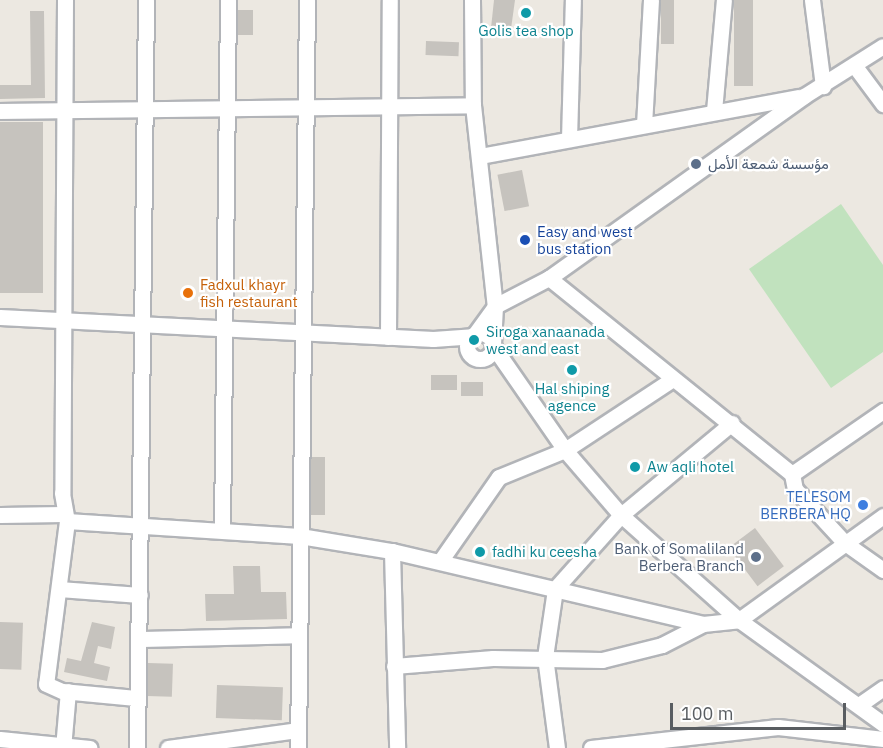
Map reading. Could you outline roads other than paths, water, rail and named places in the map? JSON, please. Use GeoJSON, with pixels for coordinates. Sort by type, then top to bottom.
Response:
{"type":"FeatureCollection","features":[{"type":"Feature","properties":{"kind":"street"},"geometry":{"type":"LineString","coordinates":[[65,0],[65,517],[59,589],[45,677],[50,688],[136,698]]}},
{"type":"Feature","properties":{"kind":"street"},"geometry":{"type":"LineString","coordinates":[[137,748],[146,0]]}},
{"type":"Feature","properties":{"kind":"street"},"geometry":{"type":"LineString","coordinates":[[222,529],[228,0]]}},
{"type":"Feature","properties":{"kind":"street"},"geometry":{"type":"LineString","coordinates":[[298,748],[305,333],[307,0]]}},
{"type":"Feature","properties":{"kind":"street"},"geometry":{"type":"LineString","coordinates":[[388,337],[390,0]]}},
{"type":"Feature","properties":{"kind":"street"},"geometry":{"type":"LineString","coordinates":[[472,0],[473,105],[495,306],[493,344],[488,357],[475,356]]}},
{"type":"Feature","properties":{"kind":"street"},"geometry":{"type":"LineString","coordinates":[[569,139],[573,0]]}},
{"type":"Feature","properties":{"kind":"street"},"geometry":{"type":"LineString","coordinates":[[644,125],[651,0]]}},
{"type":"Feature","properties":{"kind":"street"},"geometry":{"type":"LineString","coordinates":[[714,111],[724,0]]}},
{"type":"Feature","properties":{"kind":"street"},"geometry":{"type":"LineString","coordinates":[[812,0],[822,86]]}},
{"type":"Feature","properties":{"kind":"street"},"geometry":{"type":"LineString","coordinates":[[475,356],[473,335],[495,306],[549,278],[804,96],[883,46]]}},
{"type":"Feature","properties":{"kind":"street"},"geometry":{"type":"LineString","coordinates":[[854,65],[883,104]]}},
{"type":"Feature","properties":{"kind":"street"},"geometry":{"type":"LineString","coordinates":[[480,156],[804,96]]}},
{"type":"Feature","properties":{"kind":"street"},"geometry":{"type":"LineString","coordinates":[[0,111],[305,104],[473,105]]}},
{"type":"Feature","properties":{"kind":"street"},"geometry":{"type":"LineString","coordinates":[[549,278],[671,380],[732,423],[792,474],[795,489],[845,543],[883,570]]}},
{"type":"Feature","properties":{"kind":"street"},"geometry":{"type":"LineString","coordinates":[[0,317],[433,339],[487,335],[512,378],[565,450],[621,515],[739,620],[860,705],[883,724]]}},
{"type":"Feature","properties":{"kind":"street"},"geometry":{"type":"LineString","coordinates":[[433,339],[475,356],[512,378]]}},
{"type":"Feature","properties":{"kind":"street"},"geometry":{"type":"LineString","coordinates":[[441,560],[499,477],[565,450],[671,380]]}},
{"type":"Feature","properties":{"kind":"street"},"geometry":{"type":"LineString","coordinates":[[792,474],[883,411]]}},
{"type":"Feature","properties":{"kind":"street"},"geometry":{"type":"LineString","coordinates":[[557,748],[545,657],[555,589],[621,515],[732,423]]}},
{"type":"Feature","properties":{"kind":"street"},"geometry":{"type":"LineString","coordinates":[[0,515],[65,517],[300,536],[441,560],[703,624]]}},
{"type":"Feature","properties":{"kind":"street"},"geometry":{"type":"LineString","coordinates":[[394,666],[545,657],[626,656],[703,624],[739,620],[883,516]]}},
{"type":"Feature","properties":{"kind":"street"},"geometry":{"type":"LineString","coordinates":[[392,551],[397,748]]}},
{"type":"Feature","properties":{"kind":"street"},"geometry":{"type":"LineString","coordinates":[[59,589],[140,595]]}},
{"type":"Feature","properties":{"kind":"street"},"geometry":{"type":"LineString","coordinates":[[139,639],[299,635]]}},
{"type":"Feature","properties":{"kind":"street"},"geometry":{"type":"LineString","coordinates":[[860,705],[883,688]]}},
{"type":"Feature","properties":{"kind":"street"},"geometry":{"type":"LineString","coordinates":[[63,747],[68,691]]}},
{"type":"Feature","properties":{"kind":"street"},"geometry":{"type":"LineString","coordinates":[[591,748],[778,727],[883,739]]}},
{"type":"Feature","properties":{"kind":"street"},"geometry":{"type":"LineString","coordinates":[[168,748],[297,730]]}},
{"type":"Feature","properties":{"kind":"street"},"geometry":{"type":"LineString","coordinates":[[0,739],[90,748]]}},
{"type":"Feature","properties":{"kind":"place","name":"Golis tea shop"},"geometry":{"type":"Point","coordinates":[526,13]}},
{"type":"Feature","properties":{"kind":"place","name":"مؤسسة شمعة الأمل"},"geometry":{"type":"Point","coordinates":[696,164]}},
{"type":"Feature","properties":{"kind":"place","name":"Easy and west bus station"},"geometry":{"type":"Point","coordinates":[525,240]}},
{"type":"Feature","properties":{"kind":"place","name":"Fadxul khayr fish restaurant"},"geometry":{"type":"Point","coordinates":[188,293]}},
{"type":"Feature","properties":{"kind":"place","name":"Siroga xanaanada west and east"},"geometry":{"type":"Point","coordinates":[474,340]}},
{"type":"Feature","properties":{"kind":"place","name":"Hal shiping agence"},"geometry":{"type":"Point","coordinates":[572,370]}},
{"type":"Feature","properties":{"kind":"place","name":"Aw aqli hotel"},"geometry":{"type":"Point","coordinates":[635,467]}},
{"type":"Feature","properties":{"kind":"place","name":"TELESOM BERBERA HQ"},"geometry":{"type":"Point","coordinates":[863,505]}},
{"type":"Feature","properties":{"kind":"place","name":"fadhi ku ceesha"},"geometry":{"type":"Point","coordinates":[480,552]}},
{"type":"Feature","properties":{"kind":"place","name":"Bank of Somaliland Berbera Branch"},"geometry":{"type":"Point","coordinates":[756,557]}}]}
